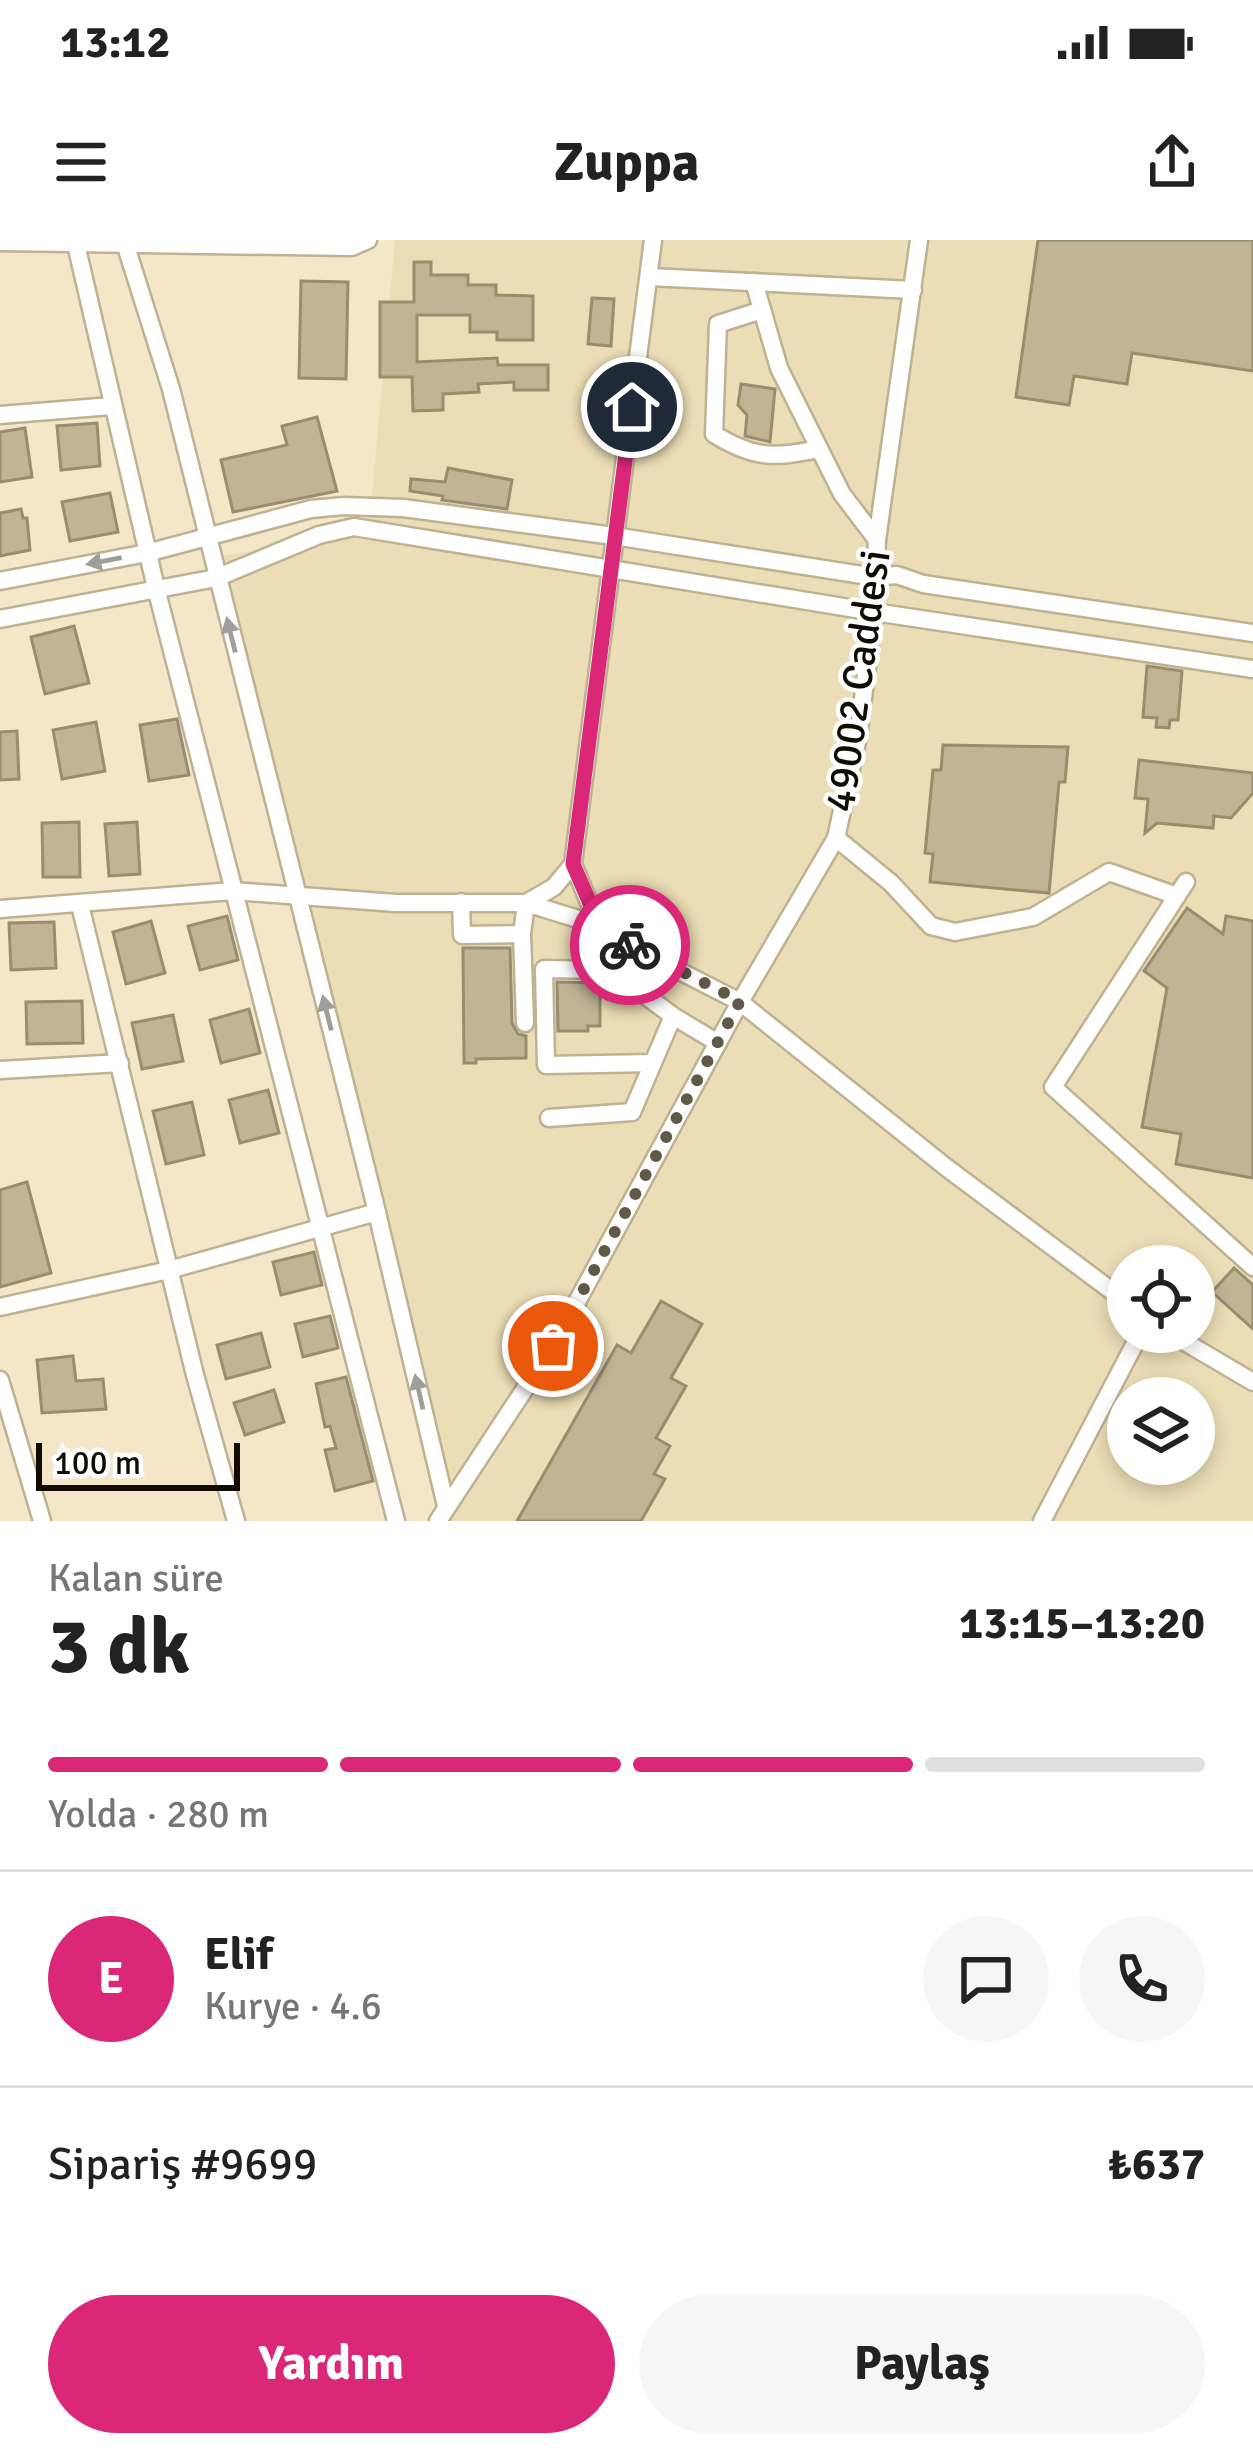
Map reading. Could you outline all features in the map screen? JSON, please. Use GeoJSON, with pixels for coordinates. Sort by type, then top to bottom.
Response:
{"type":"FeatureCollection","features":[{"type":"Feature","properties":{"kind":"street"},"geometry":{"type":"LineString","coordinates":[[0,242],[352,247],[368,240]]}},
{"type":"Feature","properties":{"kind":"street"},"geometry":{"type":"LineString","coordinates":[[602,931],[573,864],[652,240]]}},
{"type":"Feature","properties":{"kind":"street","name":"49002 Caddesi"},"geometry":{"type":"LineString","coordinates":[[442,1514],[553,1346],[740,1001],[836,838],[859,737],[877,540],[919,240]]}},
{"type":"Feature","properties":{"kind":"street"},"geometry":{"type":"LineString","coordinates":[[75,241],[147,553],[396,1521]]}},
{"type":"Feature","properties":{"kind":"street"},"geometry":{"type":"LineString","coordinates":[[124,241],[170,389],[377,1213],[442,1514]]}},
{"type":"Feature","properties":{"kind":"street"},"geometry":{"type":"LineString","coordinates":[[650,278],[914,290]]}},
{"type":"Feature","properties":{"kind":"street"},"geometry":{"type":"LineString","coordinates":[[754,282],[779,368],[842,494],[877,540]]}},
{"type":"Feature","properties":{"kind":"street"},"geometry":{"type":"LineString","coordinates":[[762,310],[718,324],[714,434],[742,452],[779,457],[819,449]]}},
{"type":"Feature","properties":{"kind":"street"},"geometry":{"type":"LineString","coordinates":[[0,415],[111,406]]}},
{"type":"Feature","properties":{"kind":"street"},"geometry":{"type":"LineString","coordinates":[[0,581],[208,539],[311,509],[404,508],[875,577],[897,575],[923,584],[1253,633]]}},
{"type":"Feature","properties":{"kind":"street"},"geometry":{"type":"LineString","coordinates":[[0,619],[216,578],[354,526],[1253,669]]}},
{"type":"Feature","properties":{"kind":"street"},"geometry":{"type":"LineString","coordinates":[[836,838],[891,884],[931,926],[955,932],[1033,917],[1109,872],[1181,889],[1053,1088],[1253,1267]]}},
{"type":"Feature","properties":{"kind":"street"},"geometry":{"type":"LineString","coordinates":[[526,903],[554,886],[573,864]]}},
{"type":"Feature","properties":{"kind":"street"},"geometry":{"type":"LineString","coordinates":[[0,909],[233,891],[396,903],[526,903],[578,919],[740,1001],[947,1168],[1107,1287]]}},
{"type":"Feature","properties":{"kind":"street"},"geometry":{"type":"LineString","coordinates":[[461,902],[462,935],[522,934]]}},
{"type":"Feature","properties":{"kind":"street"},"geometry":{"type":"LineString","coordinates":[[525,1023],[522,934],[526,903]]}},
{"type":"Feature","properties":{"kind":"street"},"geometry":{"type":"LineString","coordinates":[[80,905],[236,1521]]}},
{"type":"Feature","properties":{"kind":"street"},"geometry":{"type":"LineString","coordinates":[[653,1063],[547,1065],[544,969],[611,970],[718,1043]]}},
{"type":"Feature","properties":{"kind":"street"},"geometry":{"type":"LineString","coordinates":[[549,1118],[632,1112],[673,1016]]}},
{"type":"Feature","properties":{"kind":"street"},"geometry":{"type":"LineString","coordinates":[[0,1070],[119,1064]]}},
{"type":"Feature","properties":{"kind":"street"},"geometry":{"type":"LineString","coordinates":[[0,1307],[169,1270],[377,1213]]}},
{"type":"Feature","properties":{"kind":"street"},"geometry":{"type":"LineString","coordinates":[[1042,1521],[1130,1353]]}},
{"type":"Feature","properties":{"kind":"street"},"geometry":{"type":"LineString","coordinates":[[1204,1353],[1253,1382]]}},
{"type":"Feature","properties":{"kind":"street"},"geometry":{"type":"LineString","coordinates":[[0,1380],[42,1521]]}},
{"type":"Feature","properties":{"kind":"shaded area"},"geometry":{"type":"Polygon","coordinates":[[[395,240],[1253,240],[1253,1521],[437,1521],[442,1512],[224,556],[369,529],[395,240]]]}},
{"type":"Feature","properties":{"kind":"building"},"geometry":{"type":"Polygon","coordinates":[[[1038,240],[1253,240],[1253,371],[1132,353],[1127,384],[1074,376],[1069,405],[1016,397],[1038,240]]]}},
{"type":"Feature","properties":{"kind":"building"},"geometry":{"type":"Polygon","coordinates":[[[414,262],[431,262],[431,275],[468,275],[468,285],[496,285],[496,295],[533,296],[533,340],[497,340],[497,332],[470,332],[470,315],[417,315],[417,362],[497,358],[498,365],[548,365],[548,390],[514,390],[514,382],[478,384],[479,392],[443,394],[443,410],[413,411],[412,377],[380,377],[380,302],[414,302],[414,262]]]}},
{"type":"Feature","properties":{"kind":"building"},"geometry":{"type":"Polygon","coordinates":[[[301,281],[348,282],[346,379],[299,378],[301,281]]]}},
{"type":"Feature","properties":{"kind":"building"},"geometry":{"type":"Polygon","coordinates":[[[592,298],[614,299],[611,346],[588,344],[592,298]]]}},
{"type":"Feature","properties":{"kind":"building"},"geometry":{"type":"Polygon","coordinates":[[[741,384],[775,389],[770,442],[745,436],[747,415],[738,405],[741,384]]]}},
{"type":"Feature","properties":{"kind":"building"},"geometry":{"type":"Polygon","coordinates":[[[317,417],[337,491],[233,512],[221,460],[287,445],[282,426],[317,417]]]}},
{"type":"Feature","properties":{"kind":"building"},"geometry":{"type":"Polygon","coordinates":[[[97,423],[100,466],[61,470],[57,426],[97,423]]]}},
{"type":"Feature","properties":{"kind":"building"},"geometry":{"type":"Polygon","coordinates":[[[25,428],[32,477],[0,482],[0,432],[25,428]]]}},
{"type":"Feature","properties":{"kind":"building"},"geometry":{"type":"Polygon","coordinates":[[[448,468],[512,480],[507,509],[410,491],[411,479],[445,482],[448,468]]]}},
{"type":"Feature","properties":{"kind":"building"},"geometry":{"type":"Polygon","coordinates":[[[110,493],[118,532],[70,541],[62,502],[110,493]]]}},
{"type":"Feature","properties":{"kind":"building"},"geometry":{"type":"Polygon","coordinates":[[[21,509],[27,518],[30,550],[0,556],[0,513],[21,509]]]}},
{"type":"Feature","properties":{"kind":"building"},"geometry":{"type":"Polygon","coordinates":[[[74,626],[89,683],[45,694],[31,637],[74,626]]]}},
{"type":"Feature","properties":{"kind":"building"},"geometry":{"type":"Polygon","coordinates":[[[1147,666],[1182,671],[1178,720],[1170,720],[1169,728],[1156,727],[1157,718],[1143,717],[1147,666]]]}},
{"type":"Feature","properties":{"kind":"building"},"geometry":{"type":"Polygon","coordinates":[[[177,719],[189,775],[149,781],[140,725],[177,719]]]}},
{"type":"Feature","properties":{"kind":"building"},"geometry":{"type":"Polygon","coordinates":[[[96,722],[105,771],[62,779],[53,730],[96,722]]]}},
{"type":"Feature","properties":{"kind":"building"},"geometry":{"type":"Polygon","coordinates":[[[17,731],[19,779],[0,780],[0,732],[17,731]]]}},
{"type":"Feature","properties":{"kind":"building"},"geometry":{"type":"Polygon","coordinates":[[[943,745],[1068,747],[1065,782],[1059,782],[1049,893],[930,882],[933,854],[925,853],[933,770],[941,770],[943,745]]]}},
{"type":"Feature","properties":{"kind":"building"},"geometry":{"type":"Polygon","coordinates":[[[1139,760],[1253,773],[1253,793],[1231,818],[1214,816],[1213,828],[1157,823],[1145,833],[1148,799],[1135,798],[1139,760]]]}},
{"type":"Feature","properties":{"kind":"building"},"geometry":{"type":"Polygon","coordinates":[[[79,822],[80,877],[43,877],[42,823],[79,822]]]}},
{"type":"Feature","properties":{"kind":"building"},"geometry":{"type":"Polygon","coordinates":[[[137,822],[140,874],[109,876],[105,824],[137,822]]]}},
{"type":"Feature","properties":{"kind":"building"},"geometry":{"type":"Polygon","coordinates":[[[1187,908],[1223,934],[1226,916],[1253,921],[1253,1178],[1176,1164],[1181,1134],[1142,1127],[1167,988],[1144,971],[1187,908]]]}},
{"type":"Feature","properties":{"kind":"building"},"geometry":{"type":"Polygon","coordinates":[[[227,916],[238,960],[200,970],[188,926],[227,916]]]}},
{"type":"Feature","properties":{"kind":"building"},"geometry":{"type":"Polygon","coordinates":[[[151,921],[165,973],[126,984],[113,932],[151,921]]]}},
{"type":"Feature","properties":{"kind":"building"},"geometry":{"type":"Polygon","coordinates":[[[54,922],[56,968],[11,970],[9,923],[54,922]]]}},
{"type":"Feature","properties":{"kind":"building"},"geometry":{"type":"Polygon","coordinates":[[[463,948],[510,948],[512,1023],[518,1034],[526,1036],[526,1058],[464,1063],[463,948]]]}},
{"type":"Feature","properties":{"kind":"building"},"geometry":{"type":"Polygon","coordinates":[[[557,982],[600,983],[600,1026],[558,1031],[557,982]]]}},
{"type":"Feature","properties":{"kind":"building"},"geometry":{"type":"Polygon","coordinates":[[[82,1001],[83,1043],[27,1044],[26,1002],[82,1001]]]}},
{"type":"Feature","properties":{"kind":"building"},"geometry":{"type":"Polygon","coordinates":[[[249,1009],[260,1053],[221,1063],[210,1020],[249,1009]]]}},
{"type":"Feature","properties":{"kind":"building"},"geometry":{"type":"Polygon","coordinates":[[[173,1015],[183,1061],[142,1069],[132,1023],[173,1015]]]}},
{"type":"Feature","properties":{"kind":"building"},"geometry":{"type":"Polygon","coordinates":[[[268,1090],[279,1133],[240,1143],[229,1100],[268,1090]]]}},
{"type":"Feature","properties":{"kind":"building"},"geometry":{"type":"Polygon","coordinates":[[[192,1102],[204,1155],[166,1164],[153,1111],[192,1102]]]}},
{"type":"Feature","properties":{"kind":"building"},"geometry":{"type":"Polygon","coordinates":[[[27,1182],[51,1273],[0,1287],[0,1190],[27,1182]]]}},
{"type":"Feature","properties":{"kind":"building"},"geometry":{"type":"Polygon","coordinates":[[[314,1252],[322,1285],[281,1295],[273,1262],[314,1252]]]}},
{"type":"Feature","properties":{"kind":"building"},"geometry":{"type":"Polygon","coordinates":[[[1234,1268],[1253,1285],[1253,1329],[1215,1295],[1234,1268]]]}},
{"type":"Feature","properties":{"kind":"building"},"geometry":{"type":"Polygon","coordinates":[[[661,1301],[702,1324],[671,1378],[686,1386],[656,1438],[670,1446],[654,1474],[665,1479],[641,1521],[517,1521],[617,1345],[631,1353],[661,1301]]]}},
{"type":"Feature","properties":{"kind":"building"},"geometry":{"type":"Polygon","coordinates":[[[330,1316],[338,1348],[303,1357],[295,1324],[330,1316]]]}},
{"type":"Feature","properties":{"kind":"building"},"geometry":{"type":"Polygon","coordinates":[[[261,1333],[270,1367],[226,1379],[217,1345],[261,1333]]]}},
{"type":"Feature","properties":{"kind":"building"},"geometry":{"type":"Polygon","coordinates":[[[73,1356],[76,1381],[103,1379],[106,1409],[42,1413],[37,1360],[73,1356]]]}},
{"type":"Feature","properties":{"kind":"building"},"geometry":{"type":"Polygon","coordinates":[[[346,1377],[373,1481],[335,1491],[325,1450],[336,1448],[330,1426],[325,1427],[316,1384],[346,1377]]]}},
{"type":"Feature","properties":{"kind":"building"},"geometry":{"type":"Polygon","coordinates":[[[274,1390],[284,1422],[245,1435],[234,1403],[274,1390]]]}},
{"type":"Feature","properties":{"kind":"way so far"},"geometry":{"type":"LineString","coordinates":[[553,1346],[740,1001],[630,945]]}},
{"type":"Feature","properties":{"kind":"route"},"geometry":{"type":"LineString","coordinates":[[630,945],[602,931],[573,864],[632,407]]}}]}
